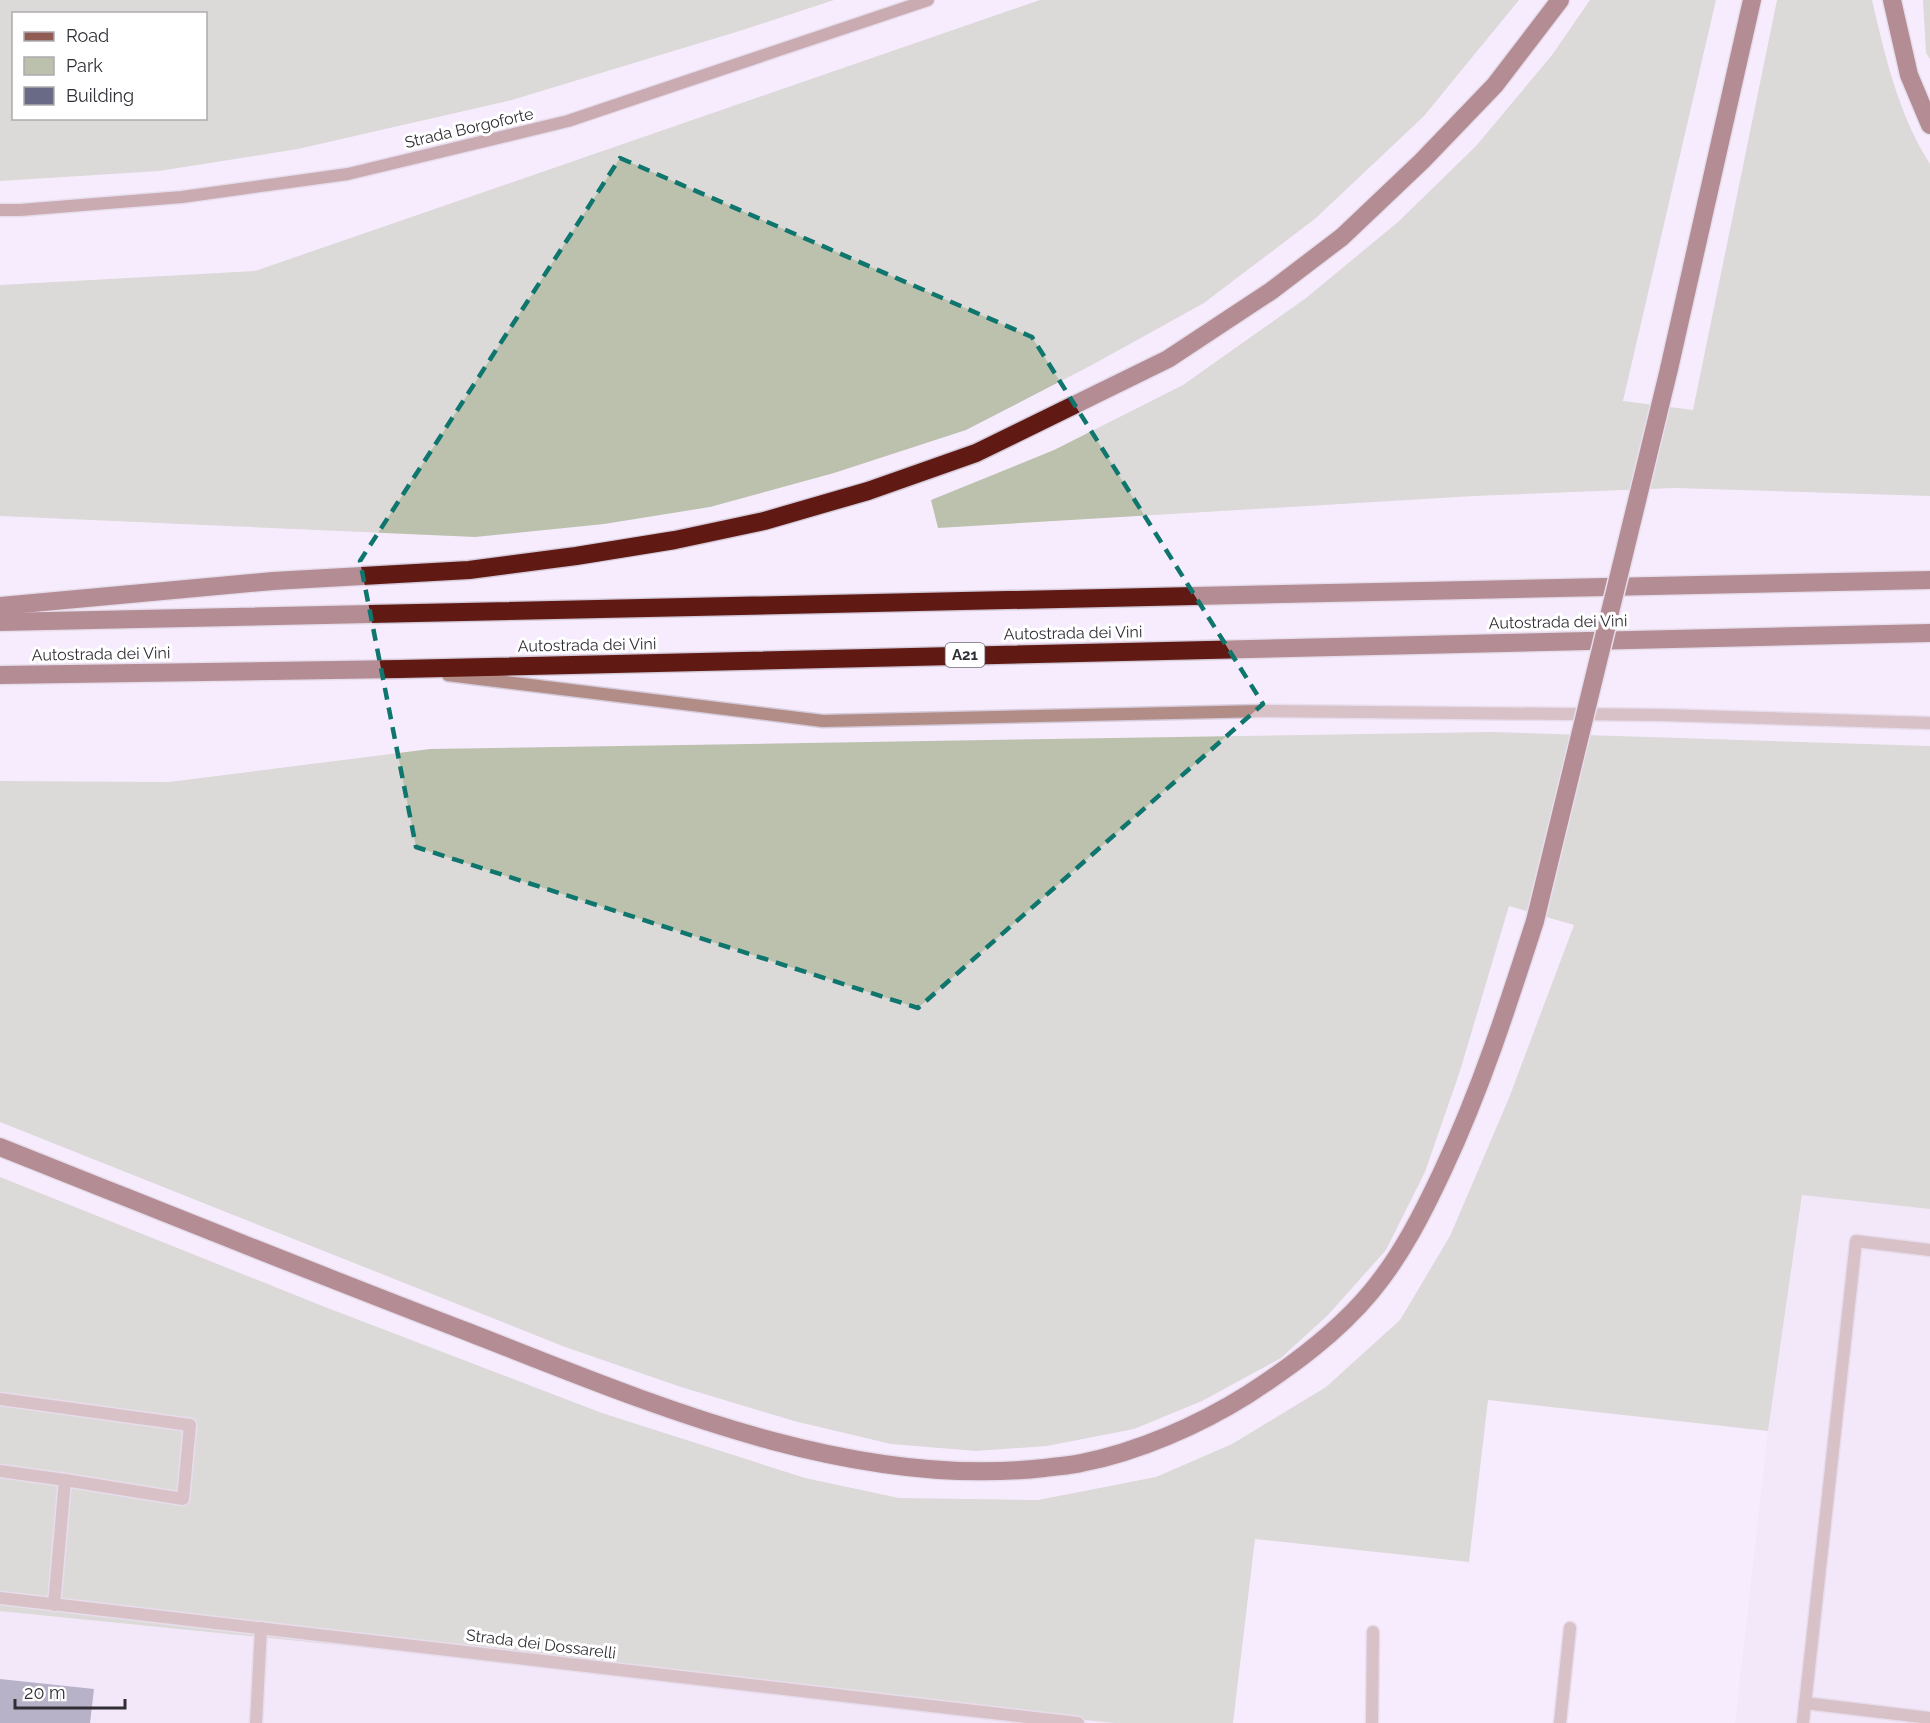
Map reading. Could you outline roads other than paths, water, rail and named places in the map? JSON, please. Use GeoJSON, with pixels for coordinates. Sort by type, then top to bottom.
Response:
{"type":"FeatureCollection","features":[{"type":"Feature","properties":{"kind":"highway"},"geometry":{"type":"LineString","coordinates":[[0,606],[273,580],[469,570],[576,556],[675,540],[764,521],[868,491],[976,453],[1168,359],[1271,291],[1342,237],[1422,161],[1495,85],[1560,0]]}},
{"type":"Feature","properties":{"kind":"highway"},"geometry":{"type":"LineString","coordinates":[[0,1147],[611,1388],[708,1421],[803,1448],[880,1465],[925,1470],[1010,1472],[1082,1463],[1149,1443],[1220,1412],[1275,1377],[1326,1337],[1370,1294],[1404,1246],[1463,1126],[1509,1003],[1535,921],[1669,369],[1752,0]]}},
{"type":"Feature","properties":{"kind":"highway"},"geometry":{"type":"LineString","coordinates":[[1892,0],[1909,75],[1930,125]]}},
{"type":"Feature","properties":{"kind":"highway","name":"Autostrada dei Vini"},"geometry":{"type":"LineString","coordinates":[[0,622],[1930,580]]}},
{"type":"Feature","properties":{"kind":"highway","name":"Autostrada dei Vini"},"geometry":{"type":"LineString","coordinates":[[0,675],[399,669],[1930,633]]}},
{"type":"Feature","properties":{"kind":"main road","name":"Strada Borgoforte"},"geometry":{"type":"LineString","coordinates":[[0,210],[182,197],[348,174],[568,121],[928,0]]}},
{"type":"Feature","properties":{"kind":"street"},"geometry":{"type":"LineString","coordinates":[[399,669],[823,721],[1263,711],[1662,715],[1930,723]]}},
{"type":"Feature","properties":{"kind":"street"},"geometry":{"type":"LineString","coordinates":[[1803,1723],[1856,1241],[1930,1250]]}},
{"type":"Feature","properties":{"kind":"street"},"geometry":{"type":"LineString","coordinates":[[0,1399],[190,1425],[183,1499],[0,1471]]}},
{"type":"Feature","properties":{"kind":"street"},"geometry":{"type":"LineString","coordinates":[[54,1605],[65,1480]]}},
{"type":"Feature","properties":{"kind":"street","name":"Strada dei Dossarelli"},"geometry":{"type":"LineString","coordinates":[[0,1598],[1078,1723]]}},
{"type":"Feature","properties":{"kind":"street"},"geometry":{"type":"LineString","coordinates":[[256,1723],[261,1628]]}},
{"type":"Feature","properties":{"kind":"street"},"geometry":{"type":"LineString","coordinates":[[1560,1723],[1570,1628]]}},
{"type":"Feature","properties":{"kind":"street"},"geometry":{"type":"LineString","coordinates":[[1372,1723],[1373,1632]]}},
{"type":"Feature","properties":{"kind":"street"},"geometry":{"type":"LineString","coordinates":[[1805,1703],[1930,1718]]}}]}
